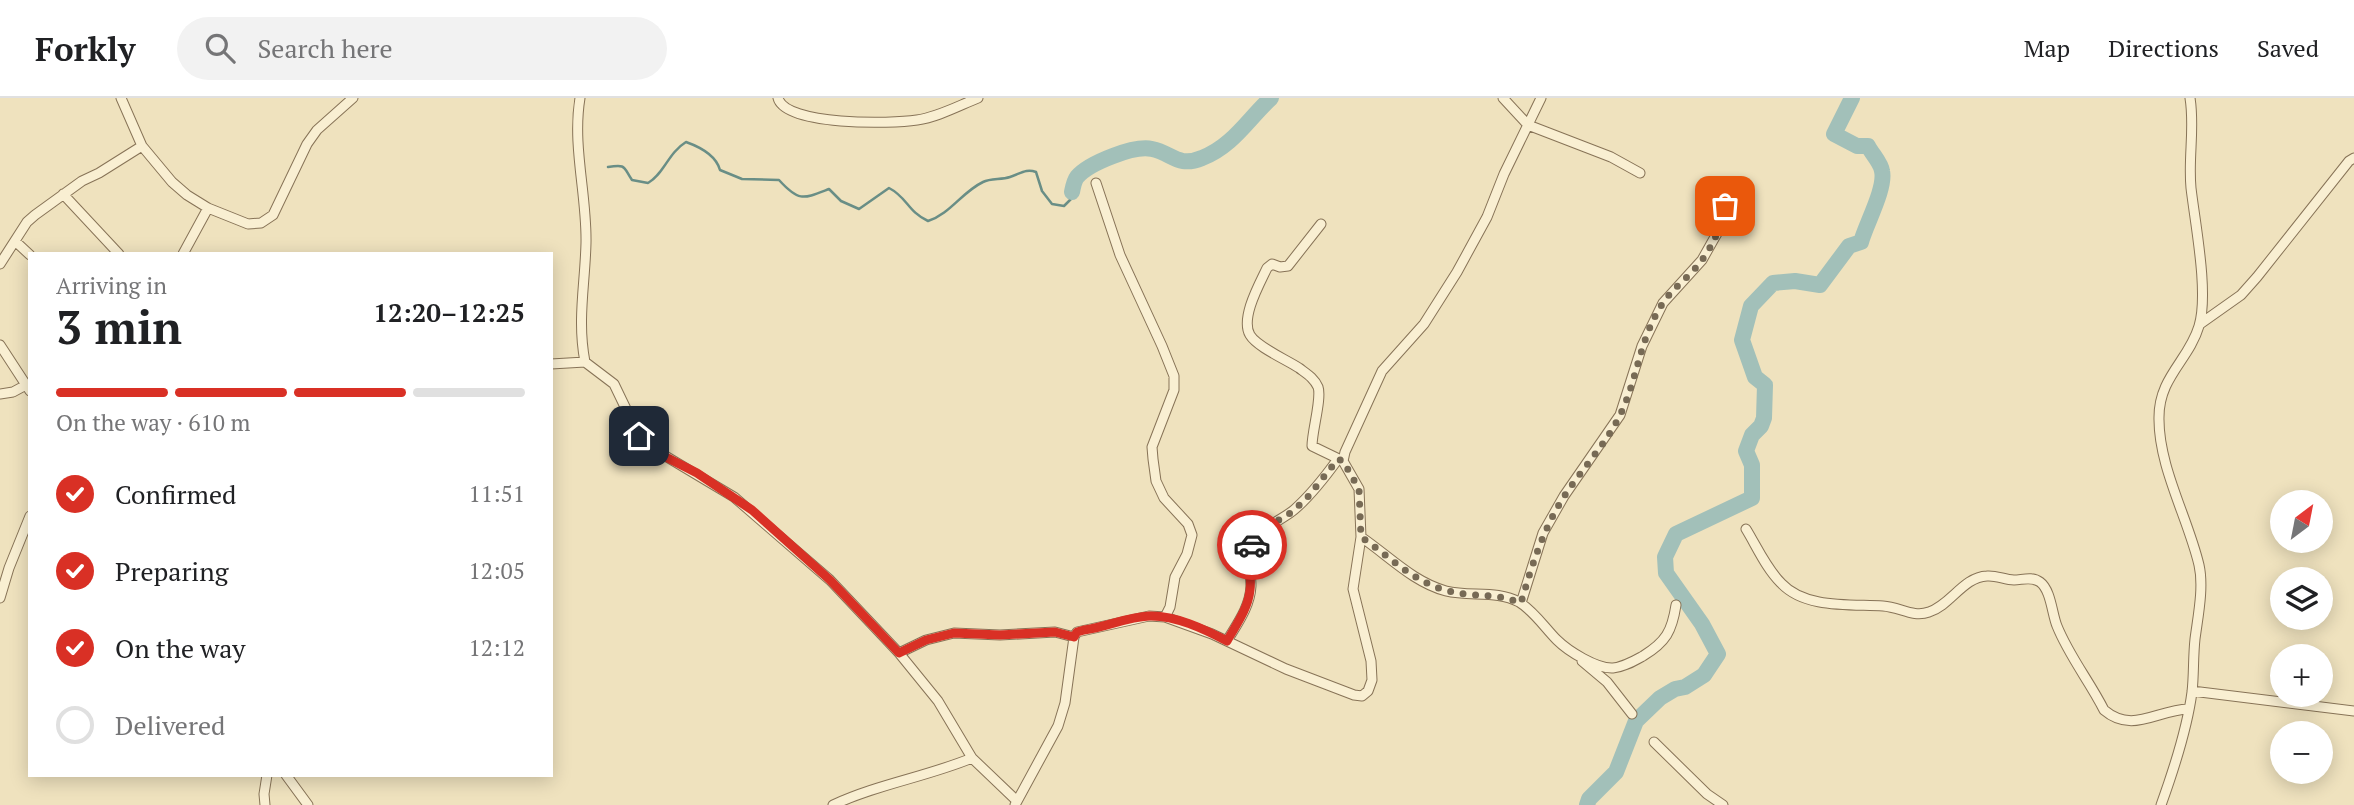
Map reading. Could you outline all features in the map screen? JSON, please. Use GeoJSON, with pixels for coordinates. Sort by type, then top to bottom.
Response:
{"type":"FeatureCollection","features":[{"type":"Feature","properties":{"kind":"street"},"geometry":{"type":"LineString","coordinates":[[121,98],[142,146],[172,183],[208,208],[248,224],[261,223],[273,215],[307,144],[317,130],[353,98]]}},
{"type":"Feature","properties":{"kind":"street"},"geometry":{"type":"LineString","coordinates":[[580,98],[578,139],[586,244],[580,326],[585,362]]}},
{"type":"Feature","properties":{"kind":"street"},"geometry":{"type":"LineString","coordinates":[[778,98],[782,106],[802,115],[866,122],[918,120],[978,98]]}},
{"type":"Feature","properties":{"kind":"street"},"geometry":{"type":"LineString","coordinates":[[1503,98],[1528,125],[1611,157],[1640,173]]}},
{"type":"Feature","properties":{"kind":"street"},"geometry":{"type":"LineString","coordinates":[[1227,641],[1247,607],[1251,589],[1249,554],[1253,540],[1292,512],[1340,460],[1382,370],[1423,324],[1457,272],[1487,217],[1541,98]]}},
{"type":"Feature","properties":{"kind":"street"},"geometry":{"type":"LineString","coordinates":[[2161,805],[2174,769],[2192,691],[2200,569],[2191,534],[2175,494],[2159,419],[2165,382],[2193,341],[2200,324],[2202,292],[2191,188],[2190,98]]}},
{"type":"Feature","properties":{"kind":"street"},"geometry":{"type":"LineString","coordinates":[[0,264],[27,222],[63,194],[142,146]]}},
{"type":"Feature","properties":{"kind":"street"},"geometry":{"type":"LineString","coordinates":[[2200,324],[2241,295],[2354,158]]}},
{"type":"Feature","properties":{"kind":"street"},"geometry":{"type":"LineString","coordinates":[[1096,183],[1120,255],[1174,376],[1174,390],[1152,447],[1153,459],[1156,481],[1164,498],[1188,524],[1192,535],[1187,554],[1175,577],[1170,607],[1165,617]]}},
{"type":"Feature","properties":{"kind":"street"},"geometry":{"type":"LineString","coordinates":[[63,194],[117,252]]}},
{"type":"Feature","properties":{"kind":"street"},"geometry":{"type":"LineString","coordinates":[[1521,603],[1543,533],[1564,496],[1620,415],[1642,346],[1663,303],[1708,252],[1720,228],[1725,206]]}},
{"type":"Feature","properties":{"kind":"street"},"geometry":{"type":"LineString","coordinates":[[184,252],[208,208]]}},
{"type":"Feature","properties":{"kind":"street"},"geometry":{"type":"LineString","coordinates":[[553,363],[585,362],[614,384],[639,436],[647,444],[707,479],[752,510],[846,596],[899,653],[944,709],[972,758],[1016,803],[1058,726],[1065,703],[1074,637],[1077,632],[1149,616],[1165,617],[1188,624],[1286,669],[1354,695],[1362,695],[1373,680],[1371,661],[1353,589],[1361,537],[1359,489],[1340,460],[1312,446],[1320,394],[1313,378],[1259,343],[1250,335],[1247,326],[1249,308],[1267,268],[1272,264],[1289,266],[1321,224]]}},
{"type":"Feature","properties":{"kind":"street"},"geometry":{"type":"LineString","coordinates":[[15,241],[28,253]]}},
{"type":"Feature","properties":{"kind":"street"},"geometry":{"type":"LineString","coordinates":[[0,345],[28,388],[0,394]]}},
{"type":"Feature","properties":{"kind":"street"},"geometry":{"type":"LineString","coordinates":[[0,598],[28,521]]}},
{"type":"Feature","properties":{"kind":"street"},"geometry":{"type":"LineString","coordinates":[[1746,529],[1783,586],[1793,593],[1821,601],[1860,607],[1883,606],[1916,615],[1937,610],[1979,577],[1990,575],[2012,580],[2033,579],[2040,582],[2046,590],[2057,628],[2104,710],[2111,716],[2129,722],[2172,710],[2188,709]]}},
{"type":"Feature","properties":{"kind":"street"},"geometry":{"type":"LineString","coordinates":[[1361,537],[1431,586],[1458,593],[1505,596],[1521,603],[1570,651],[1607,682],[1632,714]]}},
{"type":"Feature","properties":{"kind":"street"},"geometry":{"type":"LineString","coordinates":[[1570,651],[1593,663],[1612,668],[1629,664],[1667,636],[1673,625],[1676,605]]}},
{"type":"Feature","properties":{"kind":"street"},"geometry":{"type":"LineString","coordinates":[[899,653],[934,637],[954,633],[1000,635],[1055,632],[1074,637]]}},
{"type":"Feature","properties":{"kind":"street"},"geometry":{"type":"LineString","coordinates":[[2192,691],[2354,711]]}},
{"type":"Feature","properties":{"kind":"street"},"geometry":{"type":"LineString","coordinates":[[1654,742],[1707,794],[1723,805]]}},
{"type":"Feature","properties":{"kind":"street"},"geometry":{"type":"LineString","coordinates":[[833,805],[885,785],[936,772],[972,758]]}},
{"type":"Feature","properties":{"kind":"street"},"geometry":{"type":"LineString","coordinates":[[265,805],[267,777]]}},
{"type":"Feature","properties":{"kind":"street"},"geometry":{"type":"LineString","coordinates":[[287,777],[308,805]]}},
{"type":"Feature","properties":{"kind":"waterway"},"geometry":{"type":"LineString","coordinates":[[1072,192],[1076,179],[1083,172],[1124,152],[1152,149],[1181,161],[1194,161],[1213,153],[1223,147],[1271,98]]}},
{"type":"Feature","properties":{"kind":"waterway"},"geometry":{"type":"LineString","coordinates":[[1587,805],[1589,799],[1616,772],[1636,721],[1660,698],[1704,675],[1718,654],[1702,624],[1666,573],[1665,557],[1676,534],[1752,498],[1752,465],[1746,451],[1752,435],[1761,426],[1764,418],[1765,385],[1755,377],[1742,340],[1751,306],[1773,283],[1795,281],[1820,285],[1849,246],[1861,242],[1881,187],[1882,171],[1868,146],[1857,146],[1834,134],[1852,98]]}},
{"type":"Feature","properties":{"kind":"waterway"},"geometry":{"type":"LineString","coordinates":[[608,167],[622,166],[632,180],[648,183],[686,142],[711,156],[720,170],[742,179],[779,180],[797,195],[813,195],[829,189],[841,201],[859,209],[889,188],[928,221],[936,218],[983,182],[1026,171],[1036,172],[1042,191],[1052,204],[1064,206],[1071,199],[1072,192]]}},
{"type":"Feature","properties":{"kind":"way so far"},"geometry":{"type":"LineString","coordinates":[[1252,545],[1253,540],[1307,498],[1338,459],[1343,461],[1359,489],[1361,537],[1431,586],[1448,592],[1505,596],[1521,603],[1543,533],[1564,496],[1620,415],[1642,346],[1663,303],[1702,260],[1713,243],[1725,206]]}},
{"type":"Feature","properties":{"kind":"route"},"geometry":{"type":"LineString","coordinates":[[639,436],[656,452],[697,473],[752,510],[855,604],[899,653],[926,640],[954,633],[1000,635],[1055,632],[1074,637],[1077,632],[1084,630],[1149,616],[1165,617],[1188,624],[1227,641],[1247,607],[1251,589],[1249,554],[1252,545]]}}]}
